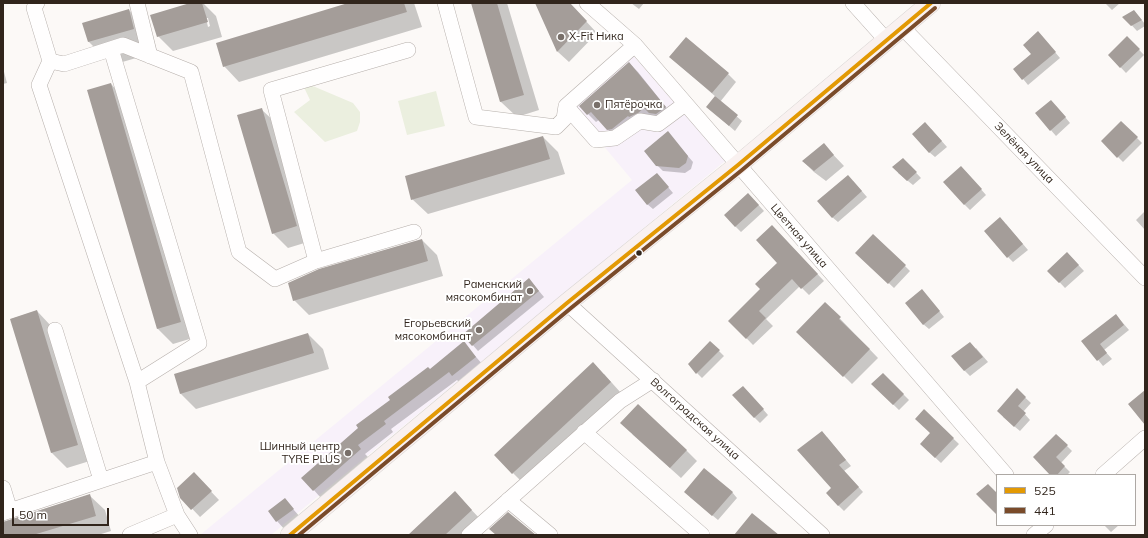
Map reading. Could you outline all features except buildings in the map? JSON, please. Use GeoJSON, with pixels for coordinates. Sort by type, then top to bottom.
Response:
{"type":"FeatureCollection","features":[{"type":"Feature","properties":{"kind":"main road"},"geometry":{"type":"LineString","coordinates":[[290,535],[567,303],[738,165],[931,3]]}},
{"type":"Feature","properties":{"kind":"street"},"geometry":{"type":"LineString","coordinates":[[37,3],[34,8],[50,61],[39,84],[137,382],[157,462],[177,515],[190,535]]}},
{"type":"Feature","properties":{"kind":"street"},"geometry":{"type":"LineString","coordinates":[[137,3],[150,56]]}},
{"type":"Feature","properties":{"kind":"street"},"geometry":{"type":"LineString","coordinates":[[445,3],[476,117],[556,127],[635,45]]}},
{"type":"Feature","properties":{"kind":"street","name":"Цветная улица"},"geometry":{"type":"LineString","coordinates":[[587,3],[635,45],[1005,474]]}},
{"type":"Feature","properties":{"kind":"street"},"geometry":{"type":"LineString","coordinates":[[856,4],[887,41]]}},
{"type":"Feature","properties":{"kind":"street","name":"Зелёная улица"},"geometry":{"type":"LineString","coordinates":[[903,28],[1145,278]]}},
{"type":"Feature","properties":{"kind":"street"},"geometry":{"type":"LineString","coordinates":[[50,61],[64,64],[123,45],[191,72],[239,252],[275,279],[316,261],[414,232]]}},
{"type":"Feature","properties":{"kind":"street"},"geometry":{"type":"LineString","coordinates":[[111,49],[199,343],[137,382]]}},
{"type":"Feature","properties":{"kind":"street"},"geometry":{"type":"LineString","coordinates":[[316,261],[271,90],[408,50]]}},
{"type":"Feature","properties":{"kind":"street"},"geometry":{"type":"LineString","coordinates":[[567,117],[596,140],[615,138],[640,121],[658,124],[685,104]]}},
{"type":"Feature","properties":{"kind":"street","name":"Волгоградская улица"},"geometry":{"type":"LineString","coordinates":[[567,303],[822,535]]}},
{"type":"Feature","properties":{"kind":"street"},"geometry":{"type":"LineString","coordinates":[[55,330],[101,480]]}},
{"type":"Feature","properties":{"kind":"street"},"geometry":{"type":"LineString","coordinates":[[469,535],[620,401],[653,380]]}},
{"type":"Feature","properties":{"kind":"street"},"geometry":{"type":"LineString","coordinates":[[584,432],[702,535]]}},
{"type":"Feature","properties":{"kind":"street"},"geometry":{"type":"LineString","coordinates":[[1104,474],[1145,438]]}},
{"type":"Feature","properties":{"kind":"street"},"geometry":{"type":"LineString","coordinates":[[3,488],[6,512],[157,462]]}},
{"type":"Feature","properties":{"kind":"street"},"geometry":{"type":"LineString","coordinates":[[508,500],[550,535]]}},
{"type":"Feature","properties":{"kind":"street"},"geometry":{"type":"LineString","coordinates":[[130,535],[177,515]]}},
{"type":"Feature","properties":{"kind":"street"},"geometry":{"type":"LineString","coordinates":[[1034,535],[1046,526]]}},
{"type":"Feature","properties":{"kind":"street"},"geometry":{"type":"LineString","coordinates":[[1048,526],[1054,535]]}},
{"type":"Feature","properties":{"kind":"shaded area"},"geometry":{"type":"Polygon","coordinates":[[[631,53],[725,161],[271,535],[200,535],[632,180],[572,108],[631,53]]]}},
{"type":"Feature","properties":{"kind":"green space"},"geometry":{"type":"Polygon","coordinates":[[[301,81],[353,103],[360,112],[360,122],[357,131],[325,142],[294,112],[310,100],[301,81]]]}},
{"type":"Feature","properties":{"kind":"green space"},"geometry":{"type":"Polygon","coordinates":[[[436,91],[445,126],[407,135],[398,101],[436,91]]]}},
{"type":"Feature","properties":{"kind":"transit line","name":"525"},"geometry":{"type":"LineString","coordinates":[[290,535],[567,303],[738,165],[931,3]]}},
{"type":"Feature","properties":{"kind":"transit line","name":"441"},"geometry":{"type":"LineString","coordinates":[[299,535],[571,308],[742,170],[935,8]]}},
{"type":"Feature","properties":{"kind":"place","name":"X-Fit Ника"},"geometry":{"type":"Point","coordinates":[561,37]}},
{"type":"Feature","properties":{"kind":"place","name":"Пятёрочка"},"geometry":{"type":"Point","coordinates":[597,105]}},
{"type":"Feature","properties":{"kind":"place","name":"Раменский мясокомбинат"},"geometry":{"type":"Point","coordinates":[530,291]}},
{"type":"Feature","properties":{"kind":"place","name":"Егорьевский мясокомбинат"},"geometry":{"type":"Point","coordinates":[479,330]}},
{"type":"Feature","properties":{"kind":"place","name":"Шинный центр TYRE PLUS"},"geometry":{"type":"Point","coordinates":[348,453]}}]}
